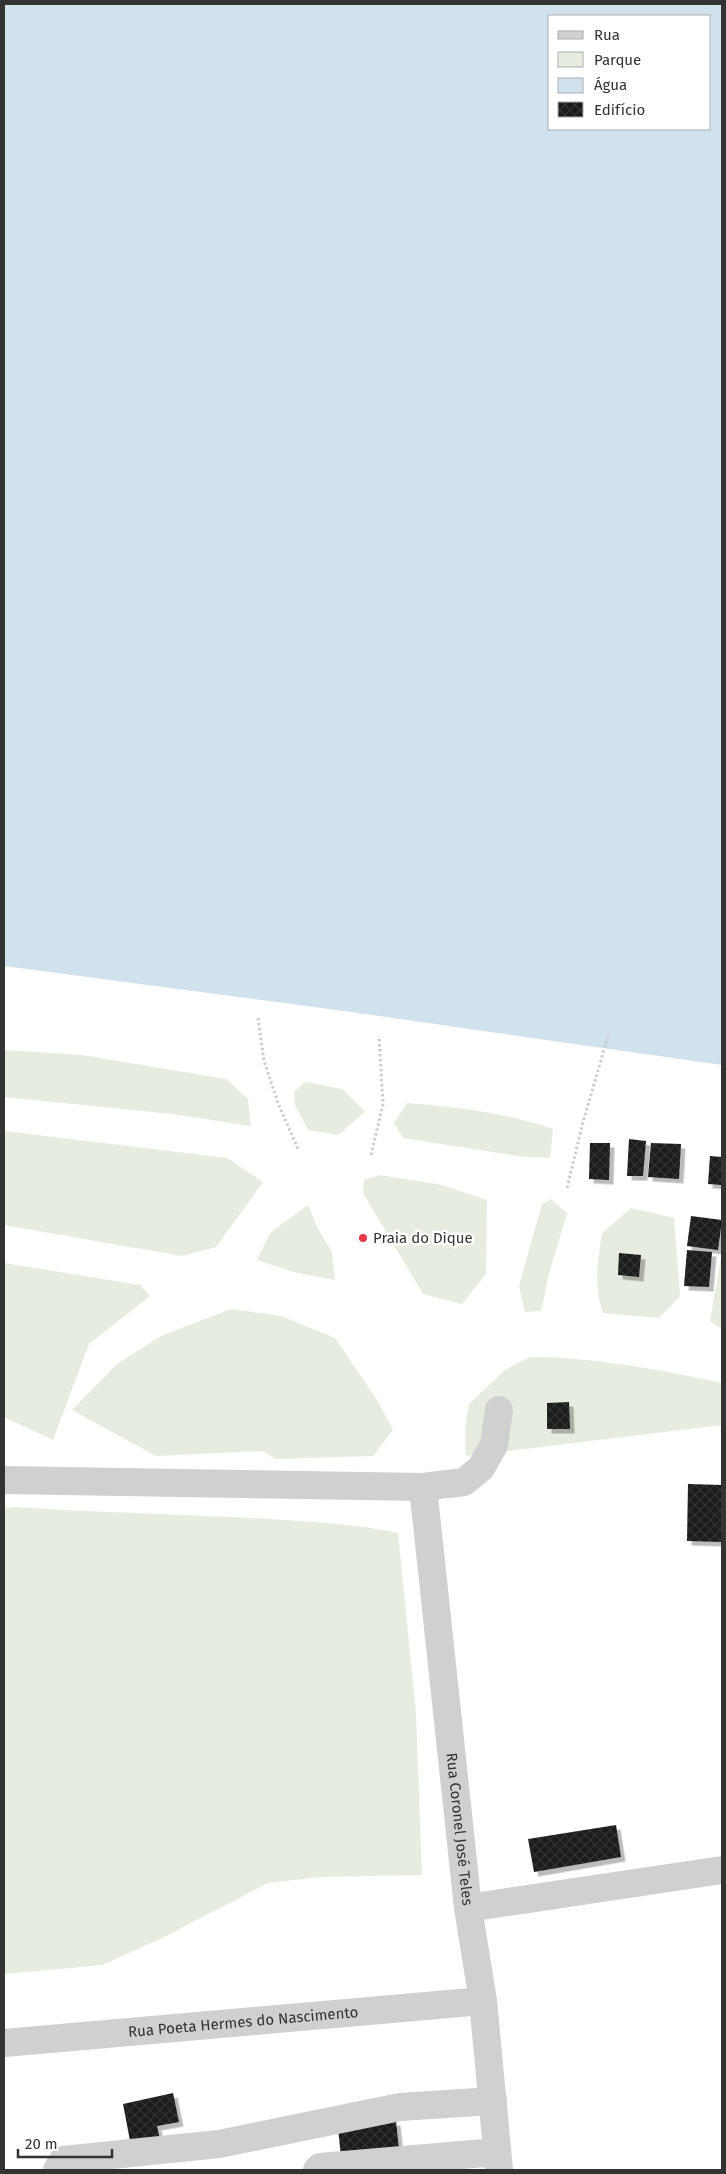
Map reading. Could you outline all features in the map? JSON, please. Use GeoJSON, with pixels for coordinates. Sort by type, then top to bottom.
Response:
{"type":"FeatureCollection","features":[{"type":"Feature","properties":{"kind":"street"},"geometry":{"type":"LineString","coordinates":[[4,1480],[423,1487],[464,1482],[481,1468],[494,1445],[499,1410]]}},
{"type":"Feature","properties":{"kind":"street","name":"Rua Coronel José Teles"},"geometry":{"type":"LineString","coordinates":[[423,1487],[468,1908],[483,2000],[498,2161]]}},
{"type":"Feature","properties":{"kind":"street"},"geometry":{"type":"LineString","coordinates":[[468,1908],[722,1870]]}},
{"type":"Feature","properties":{"kind":"street","name":"Rua Poeta Hermes do Nascimento"},"geometry":{"type":"LineString","coordinates":[[4,2043],[483,2000]]}},
{"type":"Feature","properties":{"kind":"street"},"geometry":{"type":"LineString","coordinates":[[57,2170],[62,2160],[219,2144],[400,2107],[493,2101]]}},
{"type":"Feature","properties":{"kind":"street"},"geometry":{"type":"LineString","coordinates":[[317,2170],[320,2167],[498,2161]]}},
{"type":"Feature","properties":{"kind":"path"},"geometry":{"type":"LineString","coordinates":[[258,1018],[264,1061],[278,1103],[298,1149]]}},
{"type":"Feature","properties":{"kind":"path"},"geometry":{"type":"LineString","coordinates":[[567,1188],[583,1122],[609,1033]]}},
{"type":"Feature","properties":{"kind":"path"},"geometry":{"type":"LineString","coordinates":[[371,1155],[383,1104],[379,1036]]}},
{"type":"Feature","properties":{"kind":"green space"},"geometry":{"type":"Polygon","coordinates":[[[4,1050],[82,1055],[226,1079],[248,1099],[251,1126],[172,1114],[4,1097],[4,1050]]]}},
{"type":"Feature","properties":{"kind":"green space"},"geometry":{"type":"Polygon","coordinates":[[[305,1082],[342,1089],[365,1112],[338,1135],[308,1130],[295,1105],[294,1092],[305,1082]]]}},
{"type":"Feature","properties":{"kind":"green space"},"geometry":{"type":"Polygon","coordinates":[[[407,1103],[482,1112],[536,1123],[553,1129],[550,1158],[525,1157],[403,1138],[394,1123],[407,1103]]]}},
{"type":"Feature","properties":{"kind":"green space"},"geometry":{"type":"Polygon","coordinates":[[[4,1131],[227,1158],[263,1182],[216,1247],[182,1256],[4,1225],[4,1131]]]}},
{"type":"Feature","properties":{"kind":"green space"},"geometry":{"type":"Polygon","coordinates":[[[380,1175],[442,1185],[487,1200],[486,1274],[462,1304],[423,1294],[363,1193],[364,1180],[380,1175]]]}},
{"type":"Feature","properties":{"kind":"green space"},"geometry":{"type":"Polygon","coordinates":[[[551,1199],[567,1213],[549,1274],[541,1311],[525,1312],[519,1286],[542,1204],[551,1199]]]}},
{"type":"Feature","properties":{"kind":"green space"},"geometry":{"type":"Polygon","coordinates":[[[308,1205],[317,1227],[332,1252],[335,1280],[297,1273],[257,1260],[270,1233],[308,1205]]]}},
{"type":"Feature","properties":{"kind":"green space"},"geometry":{"type":"Polygon","coordinates":[[[631,1208],[674,1218],[680,1296],[659,1318],[603,1313],[600,1303],[597,1273],[602,1233],[631,1208]]]}},
{"type":"Feature","properties":{"kind":"green space"},"geometry":{"type":"Polygon","coordinates":[[[722,1252],[722,1329],[710,1321],[722,1252]]]}},
{"type":"Feature","properties":{"kind":"green space"},"geometry":{"type":"Polygon","coordinates":[[[4,1263],[140,1285],[150,1296],[89,1344],[53,1440],[4,1417],[4,1263]]]}},
{"type":"Feature","properties":{"kind":"green space"},"geometry":{"type":"Polygon","coordinates":[[[231,1309],[281,1316],[335,1338],[377,1400],[393,1430],[373,1456],[275,1459],[263,1451],[156,1456],[72,1410],[117,1364],[161,1336],[231,1309]]]}},
{"type":"Feature","properties":{"kind":"green space"},"geometry":{"type":"Polygon","coordinates":[[[530,1357],[602,1362],[651,1369],[722,1383],[722,1425],[466,1456],[465,1429],[469,1404],[505,1370],[530,1357]]]}},
{"type":"Feature","properties":{"kind":"green space"},"geometry":{"type":"Polygon","coordinates":[[[16,1507],[303,1521],[350,1525],[398,1533],[416,1713],[422,1875],[320,1877],[268,1883],[162,1938],[102,1965],[4,1974],[4,1508],[16,1507]]]}},
{"type":"Feature","properties":{"kind":"water"},"geometry":{"type":"Polygon","coordinates":[[[4,4],[722,4],[722,1065],[344,1011],[4,966],[4,4]]]}},
{"type":"Feature","properties":{"kind":"building"},"geometry":{"type":"Polygon","coordinates":[[[629,1139],[646,1141],[643,1176],[627,1176],[629,1139]]]}},
{"type":"Feature","properties":{"kind":"building"},"geometry":{"type":"Polygon","coordinates":[[[590,1143],[610,1143],[609,1180],[589,1179],[590,1143]]]}},
{"type":"Feature","properties":{"kind":"building"},"geometry":{"type":"Polygon","coordinates":[[[651,1143],[681,1144],[679,1179],[648,1177],[651,1143]]]}},
{"type":"Feature","properties":{"kind":"building"},"geometry":{"type":"Polygon","coordinates":[[[710,1156],[722,1157],[722,1185],[708,1184],[710,1156]]]}},
{"type":"Feature","properties":{"kind":"building"},"geometry":{"type":"Polygon","coordinates":[[[691,1216],[722,1220],[718,1250],[687,1246],[691,1216]]]}},
{"type":"Feature","properties":{"kind":"building"},"geometry":{"type":"Polygon","coordinates":[[[687,1250],[712,1252],[709,1287],[684,1286],[687,1250]]]}},
{"type":"Feature","properties":{"kind":"building"},"geometry":{"type":"Polygon","coordinates":[[[619,1253],[641,1255],[639,1277],[618,1275],[619,1253]]]}},
{"type":"Feature","properties":{"kind":"building"},"geometry":{"type":"Polygon","coordinates":[[[569,1402],[570,1429],[547,1429],[547,1403],[569,1402]]]}},
{"type":"Feature","properties":{"kind":"building"},"geometry":{"type":"Polygon","coordinates":[[[688,1484],[722,1485],[722,1542],[687,1541],[688,1484]]]}},
{"type":"Feature","properties":{"kind":"building"},"geometry":{"type":"Polygon","coordinates":[[[616,1825],[621,1857],[534,1872],[528,1839],[616,1825]]]}},
{"type":"Feature","properties":{"kind":"building"},"geometry":{"type":"Polygon","coordinates":[[[173,2093],[179,2122],[157,2126],[160,2140],[131,2146],[123,2104],[173,2093]]]}},
{"type":"Feature","properties":{"kind":"building"},"geometry":{"type":"Polygon","coordinates":[[[396,2121],[399,2150],[341,2157],[338,2128],[396,2121]]]}},
{"type":"Feature","properties":{"kind":"place","name":"Praia do Dique"},"geometry":{"type":"Point","coordinates":[363,1238]}}]}
